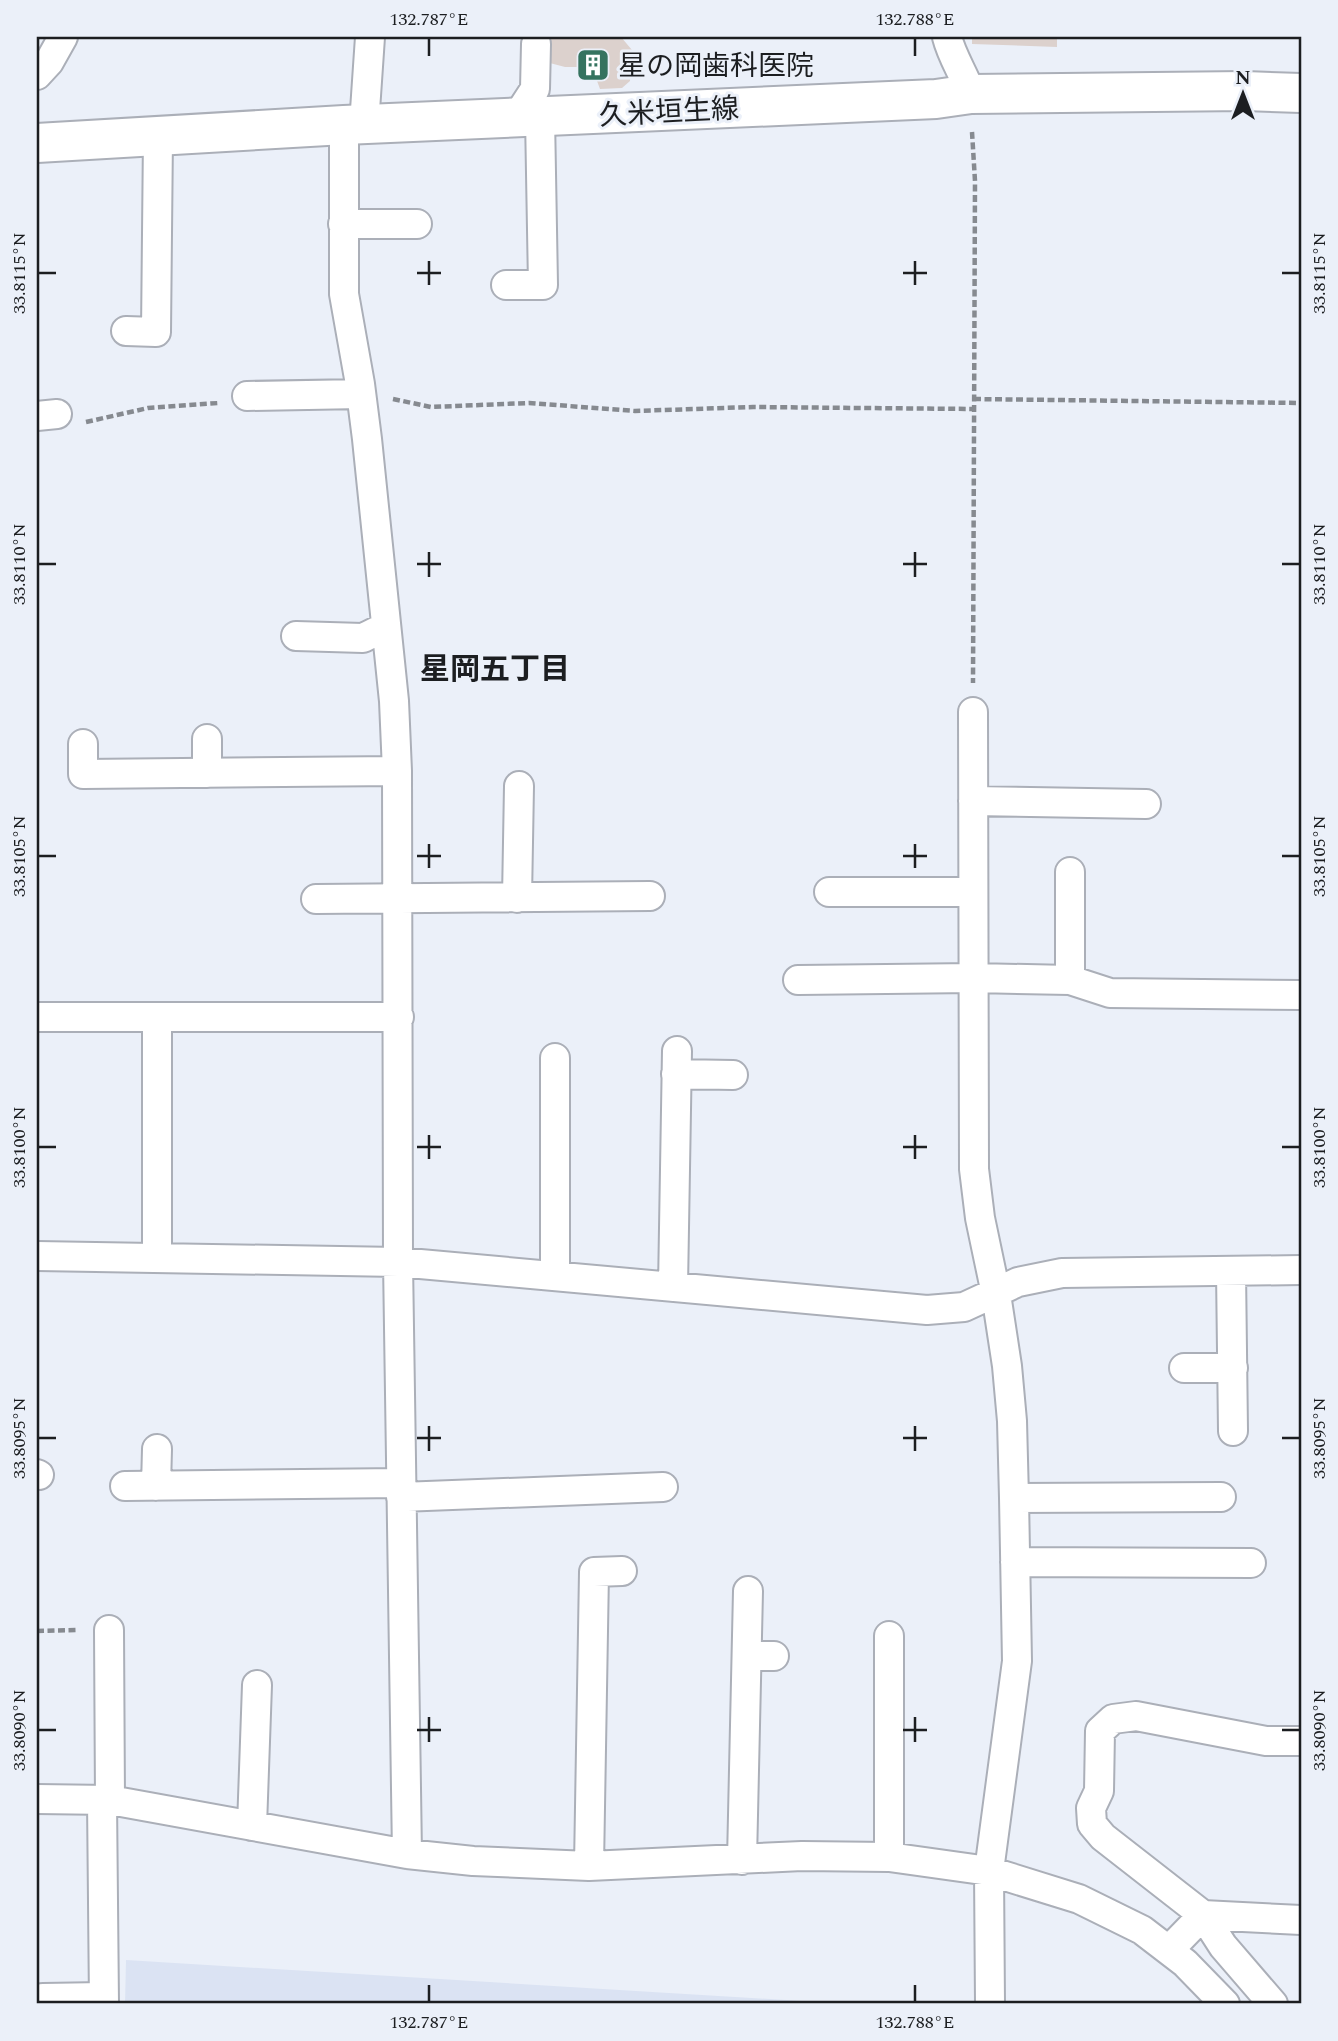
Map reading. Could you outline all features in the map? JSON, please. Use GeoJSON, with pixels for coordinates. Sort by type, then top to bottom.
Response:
{"type":"FeatureCollection","features":[{"type":"Feature","properties":{"kind":"main road","name":"久米垣生線"},"geometry":{"type":"LineString","coordinates":[[37,144],[354,125],[936,99],[971,94],[1301,93]]}},
{"type":"Feature","properties":{"kind":"street"},"geometry":{"type":"LineString","coordinates":[[37,75],[49,62],[62,37]]}},
{"type":"Feature","properties":{"kind":"street"},"geometry":{"type":"LineString","coordinates":[[370,37],[354,125],[343,224],[344,294],[361,394],[394,701],[397,771],[398,1262],[407,1854]]}},
{"type":"Feature","properties":{"kind":"street"},"geometry":{"type":"LineString","coordinates":[[947,37],[971,94]]}},
{"type":"Feature","properties":{"kind":"street"},"geometry":{"type":"LineString","coordinates":[[506,285],[543,285],[528,118],[535,89],[536,44]]}},
{"type":"Feature","properties":{"kind":"street"},"geometry":{"type":"LineString","coordinates":[[126,331],[156,332],[158,136]]}},
{"type":"Feature","properties":{"kind":"street"},"geometry":{"type":"LineString","coordinates":[[343,224],[417,224]]}},
{"type":"Feature","properties":{"kind":"street"},"geometry":{"type":"LineString","coordinates":[[247,396],[361,394]]}},
{"type":"Feature","properties":{"kind":"street"},"geometry":{"type":"LineString","coordinates":[[296,636],[363,638],[384,627]]}},
{"type":"Feature","properties":{"kind":"street"},"geometry":{"type":"LineString","coordinates":[[973,712],[974,1169],[980,1217],[996,1294],[1012,1421],[1017,1661],[989,1871],[990,2004]]}},
{"type":"Feature","properties":{"kind":"street"},"geometry":{"type":"LineString","coordinates":[[206,773],[207,739]]}},
{"type":"Feature","properties":{"kind":"street"},"geometry":{"type":"LineString","coordinates":[[83,744],[83,774],[397,771]]}},
{"type":"Feature","properties":{"kind":"street"},"geometry":{"type":"LineString","coordinates":[[517,898],[519,786]]}},
{"type":"Feature","properties":{"kind":"street"},"geometry":{"type":"LineString","coordinates":[[974,801],[1146,804]]}},
{"type":"Feature","properties":{"kind":"street"},"geometry":{"type":"LineString","coordinates":[[1070,872],[1070,980]]}},
{"type":"Feature","properties":{"kind":"street"},"geometry":{"type":"LineString","coordinates":[[830,892],[974,892]]}},
{"type":"Feature","properties":{"kind":"street"},"geometry":{"type":"LineString","coordinates":[[316,900],[650,896]]}},
{"type":"Feature","properties":{"kind":"street"},"geometry":{"type":"LineString","coordinates":[[798,980],[1070,980],[1110,993],[1301,995]]}},
{"type":"Feature","properties":{"kind":"street"},"geometry":{"type":"LineString","coordinates":[[37,1017],[399,1017]]}},
{"type":"Feature","properties":{"kind":"street"},"geometry":{"type":"LineString","coordinates":[[158,1017],[158,1258]]}},
{"type":"Feature","properties":{"kind":"street"},"geometry":{"type":"LineString","coordinates":[[555,1058],[555,1276]]}},
{"type":"Feature","properties":{"kind":"street"},"geometry":{"type":"LineString","coordinates":[[673,1287],[677,1063],[733,1075]]}},
{"type":"Feature","properties":{"kind":"street"},"geometry":{"type":"LineString","coordinates":[[37,1256],[398,1262],[927,1310],[964,1307],[1018,1282],[1062,1273],[1301,1270]]}},
{"type":"Feature","properties":{"kind":"street"},"geometry":{"type":"LineString","coordinates":[[1231,1270],[1233,1431]]}},
{"type":"Feature","properties":{"kind":"street"},"geometry":{"type":"LineString","coordinates":[[1184,1368],[1233,1368]]}},
{"type":"Feature","properties":{"kind":"street"},"geometry":{"type":"LineString","coordinates":[[156,1486],[157,1449]]}},
{"type":"Feature","properties":{"kind":"street"},"geometry":{"type":"LineString","coordinates":[[125,1486],[401,1490],[663,1487]]}},
{"type":"Feature","properties":{"kind":"street"},"geometry":{"type":"LineString","coordinates":[[1014,1498],[1222,1497]]}},
{"type":"Feature","properties":{"kind":"street"},"geometry":{"type":"LineString","coordinates":[[1015,1562],[1251,1563]]}},
{"type":"Feature","properties":{"kind":"street"},"geometry":{"type":"LineString","coordinates":[[589,1866],[594,1572],[622,1571]]}},
{"type":"Feature","properties":{"kind":"street"},"geometry":{"type":"LineString","coordinates":[[743,1860],[760,1656],[748,1591]]}},
{"type":"Feature","properties":{"kind":"street"},"geometry":{"type":"LineString","coordinates":[[43,1998],[104,2001],[109,1630]]}},
{"type":"Feature","properties":{"kind":"street"},"geometry":{"type":"LineString","coordinates":[[889,1636],[889,1857]]}},
{"type":"Feature","properties":{"kind":"street"},"geometry":{"type":"LineString","coordinates":[[252,1826],[257,1685]]}},
{"type":"Feature","properties":{"kind":"street"},"geometry":{"type":"LineString","coordinates":[[1272,2004],[1223,1946],[1203,1915],[1103,1837],[1092,1824],[1091,1808],[1099,1791],[1100,1731],[1112,1719],[1136,1716],[1266,1741],[1301,1741]]}},
{"type":"Feature","properties":{"kind":"street"},"geometry":{"type":"LineString","coordinates":[[37,1799],[106,1800],[407,1854],[473,1861],[589,1866],[802,1856],[889,1857],[989,1871],[1079,1899],[1142,1930],[1185,1963],[1225,2004]]}},
{"type":"Feature","properties":{"kind":"street"},"geometry":{"type":"LineString","coordinates":[[1169,1950],[1203,1915],[1301,1920]]}},
{"type":"Feature","properties":{"kind":"path"},"geometry":{"type":"LineString","coordinates":[[971,94],[975,181],[973,712]]}},
{"type":"Feature","properties":{"kind":"path"},"geometry":{"type":"LineString","coordinates":[[361,394],[431,407],[529,402],[635,411],[753,407],[974,409]]}},
{"type":"Feature","properties":{"kind":"path"},"geometry":{"type":"LineString","coordinates":[[47,415],[59,426],[148,408],[213,404],[247,396]]}},
{"type":"Feature","properties":{"kind":"path"},"geometry":{"type":"LineString","coordinates":[[974,399],[1301,403]]}},
{"type":"Feature","properties":{"kind":"path"},"geometry":{"type":"LineString","coordinates":[[37,1631],[109,1630]]}},
{"type":"Feature","properties":{"kind":"shaded area"},"geometry":{"type":"Polygon","coordinates":[[[126,1960],[818,2002],[818,2004],[125,2004],[126,1960]]]}},
{"type":"Feature","properties":{"kind":"building","name":"星の岡歯科医院"},"geometry":{"type":"Polygon","coordinates":[[[540,37],[621,37],[632,50],[630,81],[622,88],[600,89],[593,70],[546,62],[540,37]]]}},
{"type":"Feature","properties":{"kind":"building"},"geometry":{"type":"Polygon","coordinates":[[[972,37],[1057,37],[1057,47],[972,44],[972,37]]]}},
{"type":"Feature","properties":{"kind":"place","name":"星の岡歯科医院"},"geometry":{"type":"Point","coordinates":[593,65]}},
{"type":"Feature","properties":{"kind":"district","name":"星岡五丁目"},"geometry":{"type":"Point","coordinates":[495,669]}}]}
